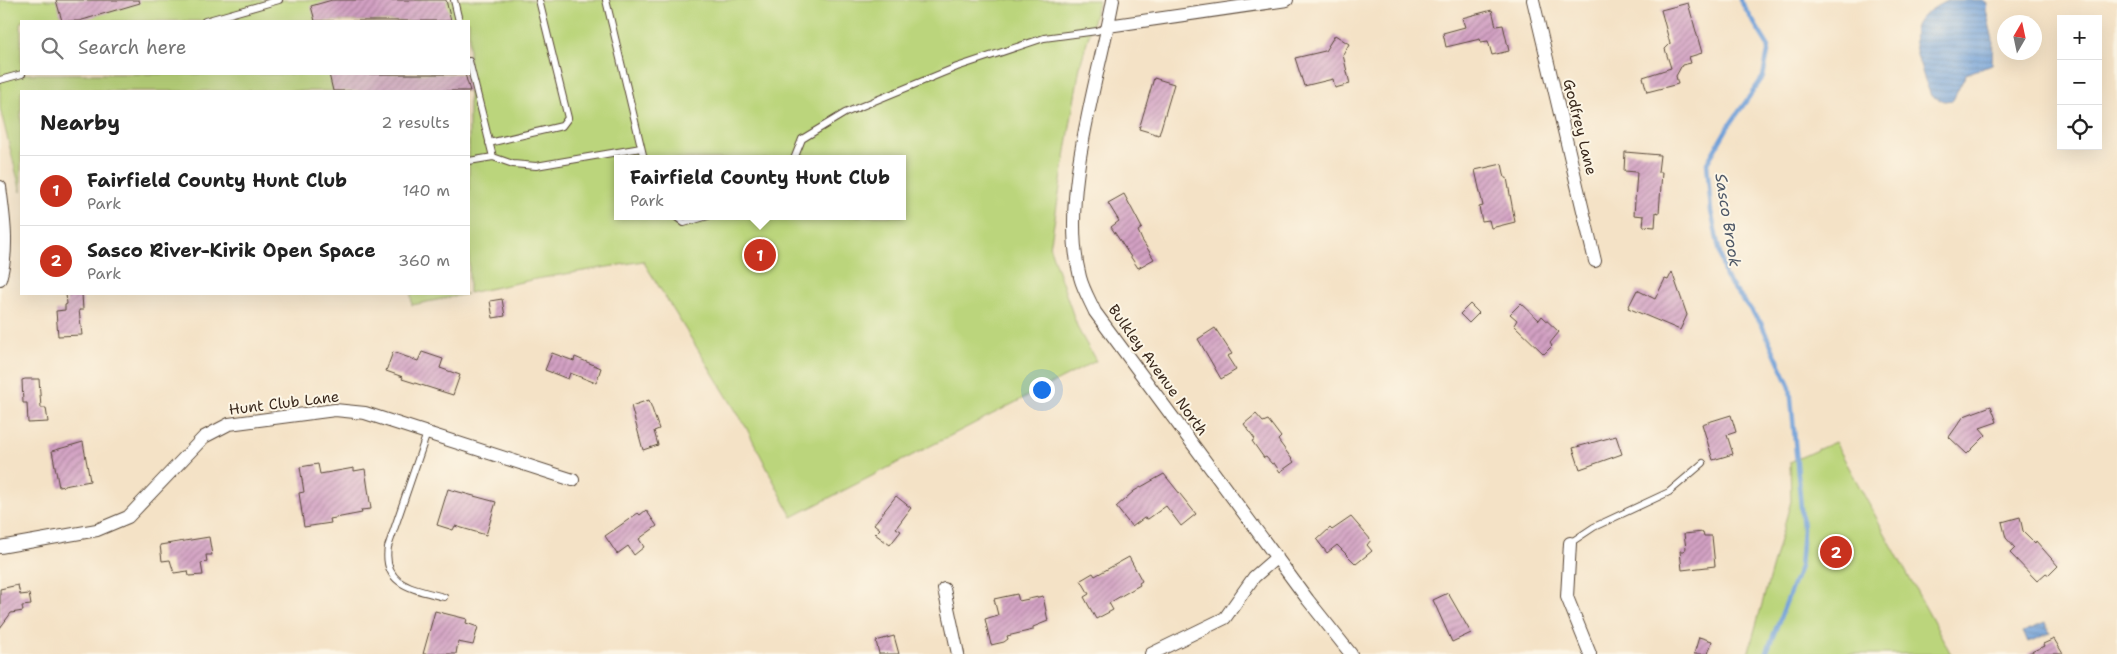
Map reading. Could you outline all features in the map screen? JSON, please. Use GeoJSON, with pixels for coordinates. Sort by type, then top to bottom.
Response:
{"type":"FeatureCollection","features":[{"type":"Feature","properties":{"kind":"street","name":"Bulkley Avenue North"},"geometry":{"type":"LineString","coordinates":[[1113,0],[1083,142],[1073,218],[1074,244],[1080,278],[1095,312],[1351,654]]}},
{"type":"Feature","properties":{"kind":"street"},"geometry":{"type":"LineString","coordinates":[[1108,26],[1287,0]]}},
{"type":"Feature","properties":{"kind":"street","name":"Godfrey Lane"},"geometry":{"type":"LineString","coordinates":[[1533,0],[1595,261]]}},
{"type":"Feature","properties":{"kind":"street"},"geometry":{"type":"LineString","coordinates":[[0,187],[4,219],[5,261],[0,279]]}},
{"type":"Feature","properties":{"kind":"street","name":"Hunt Club Lane"},"geometry":{"type":"LineString","coordinates":[[0,547],[97,530],[128,517],[204,437],[229,424],[335,410],[366,413],[573,480]]}},
{"type":"Feature","properties":{"kind":"street"},"geometry":{"type":"LineString","coordinates":[[1570,543],[1568,597],[1590,654]]}},
{"type":"Feature","properties":{"kind":"street"},"geometry":{"type":"LineString","coordinates":[[1151,654],[1225,618],[1254,577],[1277,557]]}},
{"type":"Feature","properties":{"kind":"street"},"geometry":{"type":"LineString","coordinates":[[944,589],[958,654]]}},
{"type":"Feature","properties":{"kind":"lane"},"geometry":{"type":"LineString","coordinates":[[209,20],[279,0]]}},
{"type":"Feature","properties":{"kind":"lane"},"geometry":{"type":"LineString","coordinates":[[454,0],[459,20]]}},
{"type":"Feature","properties":{"kind":"lane"},"geometry":{"type":"LineString","coordinates":[[489,143],[562,126],[568,118],[539,0]]}},
{"type":"Feature","properties":{"kind":"lane"},"geometry":{"type":"LineString","coordinates":[[606,0],[643,155]]}},
{"type":"Feature","properties":{"kind":"lane"},"geometry":{"type":"LineString","coordinates":[[796,155],[802,139],[845,113],[957,67],[1044,38],[1097,31],[1108,26]]}},
{"type":"Feature","properties":{"kind":"lane"},"geometry":{"type":"LineString","coordinates":[[470,64],[493,157]]}},
{"type":"Feature","properties":{"kind":"lane"},"geometry":{"type":"LineString","coordinates":[[0,80],[20,75]]}},
{"type":"Feature","properties":{"kind":"lane"},"geometry":{"type":"LineString","coordinates":[[470,162],[493,157],[513,164],[536,166],[641,148]]}},
{"type":"Feature","properties":{"kind":"lane"},"geometry":{"type":"LineString","coordinates":[[679,220],[684,224],[696,220]]}},
{"type":"Feature","properties":{"kind":"lane"},"geometry":{"type":"LineString","coordinates":[[427,433],[388,547],[386,558],[392,575],[400,583],[444,597]]}},
{"type":"Feature","properties":{"kind":"lane"},"geometry":{"type":"LineString","coordinates":[[1570,543],[1594,527],[1668,492],[1703,463]]}},
{"type":"Feature","properties":{"kind":"green space"},"geometry":{"type":"Polygon","coordinates":[[[0,0],[1099,0],[1080,66],[1050,248],[1078,329],[1096,361],[792,517],[746,427],[643,261],[536,279],[470,293],[470,90],[20,90],[20,188],[0,108],[0,0]]]}},
{"type":"Feature","properties":{"kind":"green space"},"geometry":{"type":"Polygon","coordinates":[[[411,295],[462,295],[412,305],[411,295]]]}},
{"type":"Feature","properties":{"kind":"green space"},"geometry":{"type":"Polygon","coordinates":[[[1835,442],[1951,654],[1748,654],[1791,501],[1790,462],[1835,442]]]}},
{"type":"Feature","properties":{"kind":"water"},"geometry":{"type":"Polygon","coordinates":[[[1948,0],[1983,0],[1987,3],[1986,10],[1993,40],[1992,64],[1966,74],[1953,100],[1944,101],[1931,96],[1918,60],[1915,31],[1917,24],[1923,16],[1948,0]]]}},
{"type":"Feature","properties":{"kind":"water"},"geometry":{"type":"Polygon","coordinates":[[[2045,623],[2050,633],[2028,642],[2023,632],[2045,623]]]}},
{"type":"Feature","properties":{"kind":"building"},"geometry":{"type":"Polygon","coordinates":[[[56,0],[139,0],[140,3],[82,20],[62,20],[56,0]]]}},
{"type":"Feature","properties":{"kind":"building"},"geometry":{"type":"Polygon","coordinates":[[[332,0],[446,0],[451,20],[315,20],[311,6],[332,0]]]}},
{"type":"Feature","properties":{"kind":"building"},"geometry":{"type":"Polygon","coordinates":[[[1688,3],[1702,53],[1689,57],[1691,63],[1682,65],[1676,76],[1678,84],[1647,92],[1643,77],[1671,68],[1665,49],[1670,44],[1661,10],[1688,3]]]}},
{"type":"Feature","properties":{"kind":"building"},"geometry":{"type":"Polygon","coordinates":[[[1492,10],[1496,26],[1503,25],[1509,51],[1492,55],[1488,41],[1481,42],[1480,39],[1446,47],[1443,33],[1465,27],[1462,18],[1492,10]]]}},
{"type":"Feature","properties":{"kind":"building"},"geometry":{"type":"Polygon","coordinates":[[[1335,35],[1349,44],[1343,55],[1350,84],[1335,88],[1333,79],[1304,86],[1295,58],[1325,51],[1335,35]]]}},
{"type":"Feature","properties":{"kind":"building"},"geometry":{"type":"Polygon","coordinates":[[[329,75],[465,75],[470,90],[333,90],[329,75]]]}},
{"type":"Feature","properties":{"kind":"building"},"geometry":{"type":"Polygon","coordinates":[[[1154,78],[1174,84],[1159,135],[1139,129],[1154,78]]]}},
{"type":"Feature","properties":{"kind":"building"},"geometry":{"type":"Polygon","coordinates":[[[1625,152],[1660,155],[1658,172],[1662,172],[1659,213],[1656,212],[1655,227],[1643,226],[1644,216],[1634,215],[1637,172],[1624,171],[1625,152]]]}},
{"type":"Feature","properties":{"kind":"building"},"geometry":{"type":"Polygon","coordinates":[[[1502,164],[1505,178],[1507,178],[1515,222],[1491,228],[1489,220],[1482,221],[1479,207],[1483,206],[1475,170],[1502,164]]]}},
{"type":"Feature","properties":{"kind":"building"},"geometry":{"type":"Polygon","coordinates":[[[1124,194],[1142,228],[1138,231],[1142,240],[1154,259],[1138,268],[1111,227],[1119,221],[1108,203],[1124,194]]]}},
{"type":"Feature","properties":{"kind":"building"},"geometry":{"type":"Polygon","coordinates":[[[1672,272],[1687,315],[1680,330],[1628,308],[1637,290],[1655,299],[1665,279],[1668,280],[1672,272]]]}},
{"type":"Feature","properties":{"kind":"building"},"geometry":{"type":"Polygon","coordinates":[[[66,295],[82,295],[83,310],[79,310],[82,335],[58,336],[56,311],[65,310],[65,305],[67,304],[66,295]]]}},
{"type":"Feature","properties":{"kind":"building"},"geometry":{"type":"Polygon","coordinates":[[[502,299],[505,316],[493,318],[490,301],[502,299]]]}},
{"type":"Feature","properties":{"kind":"building"},"geometry":{"type":"Polygon","coordinates":[[[1521,303],[1539,320],[1542,316],[1559,332],[1550,343],[1552,346],[1544,354],[1514,325],[1517,320],[1510,314],[1521,303]]]}},
{"type":"Feature","properties":{"kind":"building"},"geometry":{"type":"Polygon","coordinates":[[[1470,304],[1479,313],[1469,323],[1460,314],[1470,304]]]}},
{"type":"Feature","properties":{"kind":"building"},"geometry":{"type":"Polygon","coordinates":[[[1215,328],[1232,354],[1227,356],[1236,370],[1221,379],[1198,339],[1215,328]]]}},
{"type":"Feature","properties":{"kind":"building"},"geometry":{"type":"Polygon","coordinates":[[[393,352],[418,361],[422,352],[443,359],[440,368],[460,375],[453,395],[402,379],[403,377],[386,371],[393,352]]]}},
{"type":"Feature","properties":{"kind":"building"},"geometry":{"type":"Polygon","coordinates":[[[552,353],[574,361],[575,357],[601,368],[596,383],[570,373],[568,379],[545,370],[552,353]]]}},
{"type":"Feature","properties":{"kind":"building"},"geometry":{"type":"Polygon","coordinates":[[[39,379],[41,408],[46,408],[48,422],[28,423],[27,403],[23,403],[22,380],[39,379]]]}},
{"type":"Feature","properties":{"kind":"building"},"geometry":{"type":"Polygon","coordinates":[[[649,400],[659,429],[654,431],[658,445],[643,450],[631,406],[649,400]]]}},
{"type":"Feature","properties":{"kind":"building"},"geometry":{"type":"Polygon","coordinates":[[[1991,406],[1997,422],[1980,428],[1986,435],[1967,454],[1949,437],[1964,416],[1991,406]]]}},
{"type":"Feature","properties":{"kind":"building"},"geometry":{"type":"Polygon","coordinates":[[[1256,414],[1263,422],[1268,420],[1281,437],[1278,440],[1294,462],[1280,472],[1274,463],[1272,464],[1266,457],[1264,458],[1252,441],[1255,439],[1244,424],[1256,414]]]}},
{"type":"Feature","properties":{"kind":"building"},"geometry":{"type":"Polygon","coordinates":[[[1731,415],[1736,432],[1727,435],[1733,454],[1713,460],[1702,424],[1731,415]]]}},
{"type":"Feature","properties":{"kind":"building"},"geometry":{"type":"Polygon","coordinates":[[[1616,436],[1622,454],[1580,469],[1573,448],[1616,436]]]}},
{"type":"Feature","properties":{"kind":"building"},"geometry":{"type":"Polygon","coordinates":[[[83,442],[90,481],[59,487],[52,451],[83,442]]]}},
{"type":"Feature","properties":{"kind":"building"},"geometry":{"type":"Polygon","coordinates":[[[318,464],[320,474],[354,468],[354,471],[365,469],[371,509],[361,510],[362,513],[330,519],[331,523],[304,527],[299,493],[304,492],[300,467],[318,464]]]}},
{"type":"Feature","properties":{"kind":"building"},"geometry":{"type":"Polygon","coordinates":[[[1164,474],[1196,514],[1181,526],[1166,506],[1148,519],[1144,518],[1132,527],[1116,507],[1134,491],[1164,474]]]}},
{"type":"Feature","properties":{"kind":"building"},"geometry":{"type":"Polygon","coordinates":[[[448,489],[496,502],[486,535],[455,526],[453,530],[437,525],[448,489]]]}},
{"type":"Feature","properties":{"kind":"building"},"geometry":{"type":"Polygon","coordinates":[[[896,496],[911,508],[896,528],[901,531],[890,545],[875,534],[880,529],[874,524],[896,496]]]}},
{"type":"Feature","properties":{"kind":"building"},"geometry":{"type":"Polygon","coordinates":[[[646,510],[657,526],[639,539],[644,547],[634,555],[628,546],[617,554],[605,536],[638,513],[640,515],[646,510]]]}},
{"type":"Feature","properties":{"kind":"building"},"geometry":{"type":"Polygon","coordinates":[[[1351,517],[1371,540],[1367,545],[1372,551],[1356,564],[1337,545],[1327,553],[1317,540],[1330,528],[1332,530],[1351,517]]]}},
{"type":"Feature","properties":{"kind":"building"},"geometry":{"type":"Polygon","coordinates":[[[2020,517],[2023,531],[2035,543],[2036,541],[2058,566],[2049,575],[2046,573],[2037,581],[2010,553],[2015,548],[2006,538],[2002,522],[2020,517]]]}},
{"type":"Feature","properties":{"kind":"building"},"geometry":{"type":"Polygon","coordinates":[[[1703,532],[1704,536],[1712,536],[1715,566],[1682,570],[1680,551],[1684,551],[1686,548],[1684,534],[1703,532]]]}},
{"type":"Feature","properties":{"kind":"building"},"geometry":{"type":"Polygon","coordinates":[[[209,537],[212,555],[206,555],[207,562],[201,563],[203,575],[189,576],[188,571],[174,573],[170,560],[162,561],[160,545],[209,537]]]}},
{"type":"Feature","properties":{"kind":"building"},"geometry":{"type":"Polygon","coordinates":[[[1129,557],[1142,581],[1139,583],[1140,585],[1109,603],[1113,610],[1096,619],[1084,597],[1089,594],[1081,580],[1093,573],[1095,576],[1129,557]]]}},
{"type":"Feature","properties":{"kind":"building"},"geometry":{"type":"Polygon","coordinates":[[[18,585],[20,595],[29,594],[31,605],[22,606],[23,611],[11,613],[0,628],[0,589],[18,585]]]}},
{"type":"Feature","properties":{"kind":"building"},"geometry":{"type":"Polygon","coordinates":[[[1448,593],[1471,633],[1452,642],[1433,600],[1448,593]]]}},
{"type":"Feature","properties":{"kind":"building"},"geometry":{"type":"Polygon","coordinates":[[[1017,594],[1019,601],[1043,596],[1048,621],[1033,627],[1033,630],[1007,636],[1008,639],[1004,642],[991,645],[985,619],[998,615],[994,599],[1017,594]]]}},
{"type":"Feature","properties":{"kind":"building"},"geometry":{"type":"Polygon","coordinates":[[[435,611],[467,619],[466,623],[478,627],[473,645],[458,642],[456,654],[423,654],[435,611]]]}},
{"type":"Feature","properties":{"kind":"building"},"geometry":{"type":"Polygon","coordinates":[[[894,636],[899,654],[879,654],[876,641],[894,636]]]}},
{"type":"Feature","properties":{"kind":"building"},"geometry":{"type":"Polygon","coordinates":[[[1699,637],[1712,641],[1708,654],[1694,654],[1699,637]]]}},
{"type":"Feature","properties":{"kind":"building"},"geometry":{"type":"Polygon","coordinates":[[[2054,639],[2063,654],[2027,654],[2044,646],[2043,644],[2054,639]]]}},
{"type":"Feature","properties":{"kind":"waterway","name":"Sasco Brook"},"geometry":{"type":"LineString","coordinates":[[1740,0],[1769,47],[1763,77],[1728,127],[1707,163],[1711,211],[1725,277],[1761,323],[1790,387],[1803,529],[1800,567],[1766,654]]}},
{"type":"Feature","properties":{"kind":"place","name":"Fairfield County Hunt Club"},"geometry":{"type":"Point","coordinates":[760,255]}},
{"type":"Feature","properties":{"kind":"place","name":"Sasco River-Kirik Open Space"},"geometry":{"type":"Point","coordinates":[1836,552]}}]}
